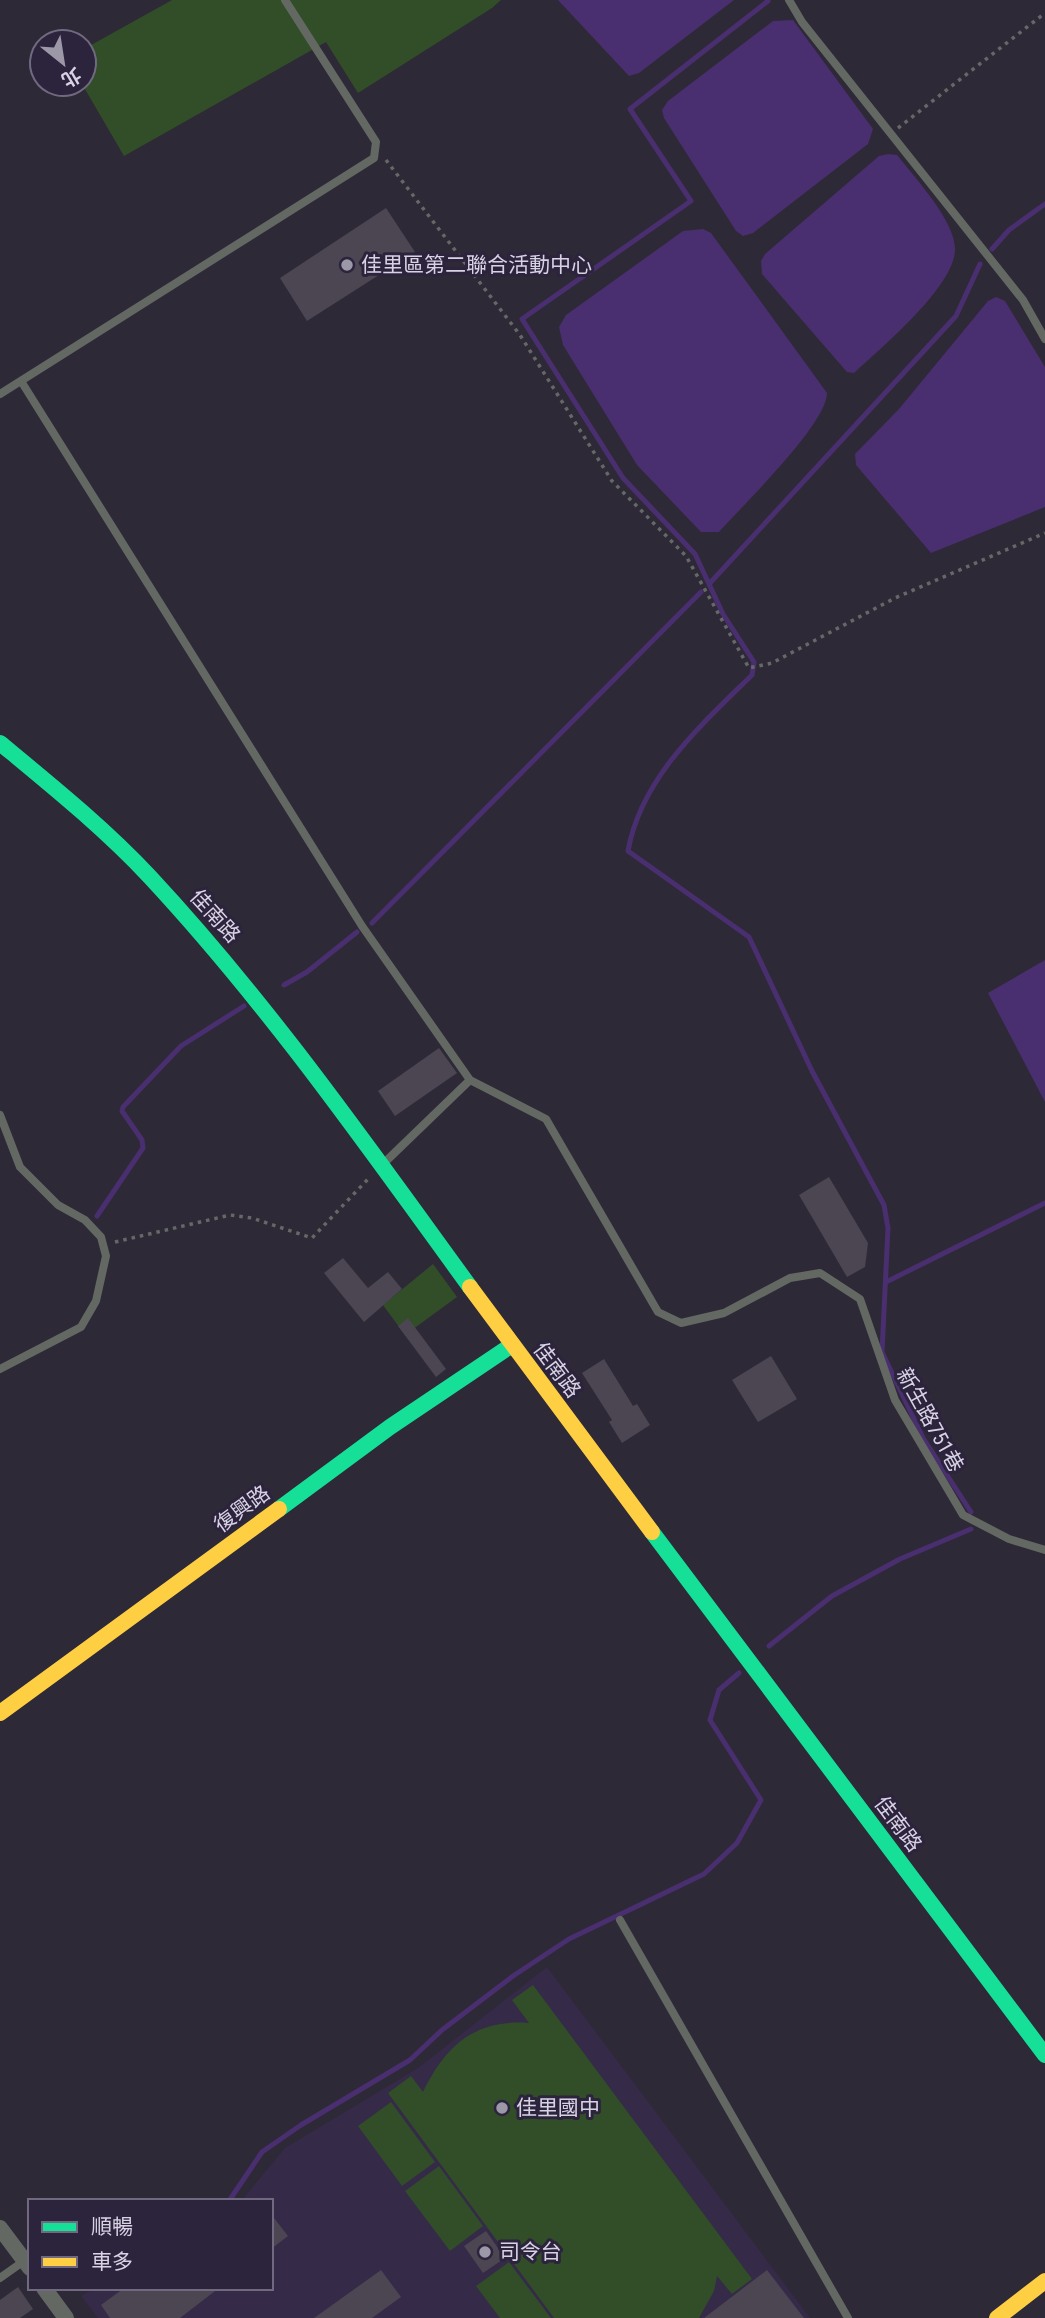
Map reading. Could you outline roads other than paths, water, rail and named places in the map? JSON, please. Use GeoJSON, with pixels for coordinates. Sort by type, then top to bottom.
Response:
{"type":"FeatureCollection","features":[{"type":"Feature","properties":{"kind":"street","name":"佳南路"},"geometry":{"type":"LineString","coordinates":[[0,743],[92,821],[209,938],[266,1007],[512,1345],[1045,2055]]}},
{"type":"Feature","properties":{"kind":"street","name":"復興路"},"geometry":{"type":"LineString","coordinates":[[0,1713],[390,1427],[512,1345]]}},
{"type":"Feature","properties":{"kind":"street"},"geometry":{"type":"LineString","coordinates":[[0,2228],[27,2265]]}},
{"type":"Feature","properties":{"kind":"street"},"geometry":{"type":"LineString","coordinates":[[997,2318],[1045,2281]]}},
{"type":"Feature","properties":{"kind":"street"},"geometry":{"type":"LineString","coordinates":[[45,2290],[66,2318]]}},
{"type":"Feature","properties":{"kind":"lane"},"geometry":{"type":"LineString","coordinates":[[0,394],[374,158],[376,142],[285,0]]}},
{"type":"Feature","properties":{"kind":"lane"},"geometry":{"type":"LineString","coordinates":[[789,0],[802,22],[1023,300],[1045,339]]}},
{"type":"Feature","properties":{"kind":"lane"},"geometry":{"type":"LineString","coordinates":[[20,381],[362,926],[470,1080],[381,1166]]}},
{"type":"Feature","properties":{"kind":"lane","name":"新生路751巷"},"geometry":{"type":"LineString","coordinates":[[470,1080],[546,1119],[659,1312],[681,1323],[724,1313],[790,1278],[820,1273],[860,1299],[895,1400],[963,1516],[1009,1539],[1045,1550]]}},
{"type":"Feature","properties":{"kind":"lane"},"geometry":{"type":"LineString","coordinates":[[0,1115],[20,1167],[58,1205],[85,1220],[101,1237],[106,1256],[96,1301],[81,1327],[0,1369]]}},
{"type":"Feature","properties":{"kind":"lane"},"geometry":{"type":"LineString","coordinates":[[620,1920],[848,2318]]}},
{"type":"Feature","properties":{"kind":"lane"},"geometry":{"type":"LineString","coordinates":[[0,2278],[27,2265]]}},
{"type":"Feature","properties":{"kind":"waterway"},"geometry":{"type":"LineString","coordinates":[[768,1],[630,109],[691,201],[522,319],[623,478],[695,554],[723,614],[754,662],[752,675],[694,733],[659,776],[635,825],[628,851],[749,937],[812,1071],[884,1205],[888,1228],[882,1352],[923,1438],[971,1512]]}},
{"type":"Feature","properties":{"kind":"waterway"},"geometry":{"type":"LineString","coordinates":[[992,249],[1009,230],[1045,204]]}},
{"type":"Feature","properties":{"kind":"waterway"},"geometry":{"type":"LineString","coordinates":[[710,583],[956,316],[980,264]]}},
{"type":"Feature","properties":{"kind":"waterway"},"geometry":{"type":"LineString","coordinates":[[372,923],[701,592]]}},
{"type":"Feature","properties":{"kind":"waterway"},"geometry":{"type":"LineString","coordinates":[[284,985],[307,972],[357,932]]}},
{"type":"Feature","properties":{"kind":"waterway"},"geometry":{"type":"LineString","coordinates":[[97,1216],[143,1148],[142,1140],[122,1111],[123,1107],[181,1046],[244,1006]]}},
{"type":"Feature","properties":{"kind":"waterway"},"geometry":{"type":"LineString","coordinates":[[886,1282],[1045,1203]]}},
{"type":"Feature","properties":{"kind":"waterway"},"geometry":{"type":"LineString","coordinates":[[769,1646],[832,1596],[900,1559],[971,1529]]}},
{"type":"Feature","properties":{"kind":"waterway"},"geometry":{"type":"LineString","coordinates":[[230,2199],[262,2152],[301,2125],[410,2060],[442,2030],[513,1976],[569,1939],[704,1874],[737,1843],[761,1800],[710,1720],[719,1690],[739,1673]]}},
{"type":"Feature","properties":{"kind":"place","name":"佳里區第二聯合活動中心"},"geometry":{"type":"Point","coordinates":[347,265]}},
{"type":"Feature","properties":{"kind":"place","name":"佳里國中"},"geometry":{"type":"Point","coordinates":[502,2108]}},
{"type":"Feature","properties":{"kind":"place","name":"司令台"},"geometry":{"type":"Point","coordinates":[485,2252]}}]}
